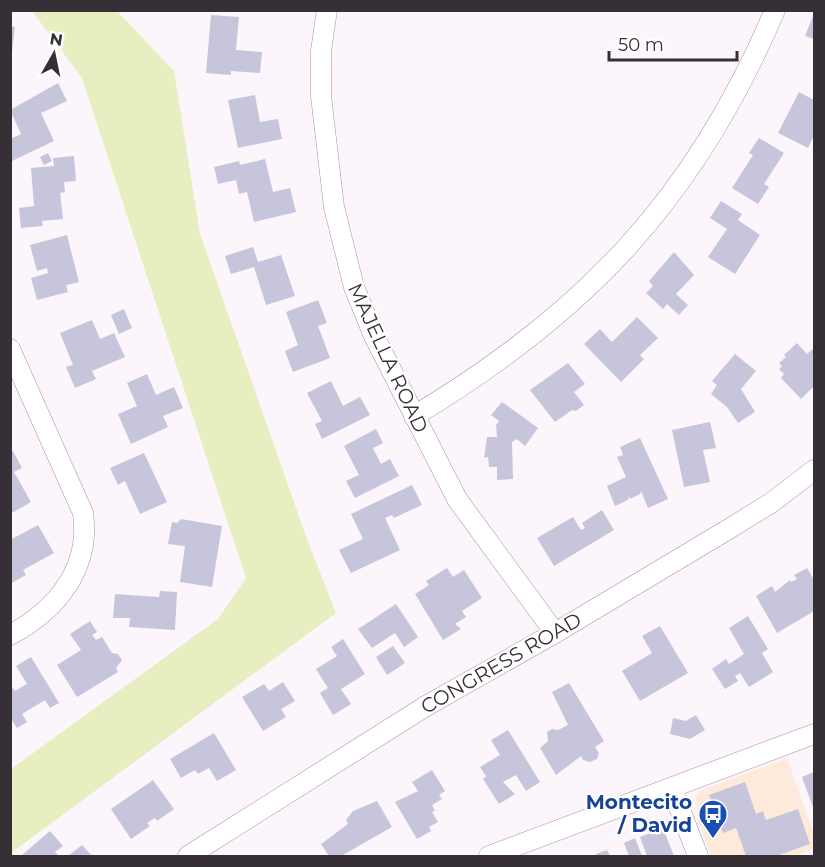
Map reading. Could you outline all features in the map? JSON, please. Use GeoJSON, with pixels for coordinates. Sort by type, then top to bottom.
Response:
{"type":"FeatureCollection","features":[{"type":"Feature","properties":{"kind":"street","name":"MAJELLA ROAD"},"geometry":{"type":"LineString","coordinates":[[327,10],[321,51],[321,96],[334,207],[354,287],[374,336],[457,498],[555,633]]}},
{"type":"Feature","properties":{"kind":"street"},"geometry":{"type":"LineString","coordinates":[[414,416],[451,394],[533,337],[606,272],[670,198],[696,161],[728,110],[775,10]]}},
{"type":"Feature","properties":{"kind":"street"},"geometry":{"type":"LineString","coordinates":[[10,349],[83,513],[85,531],[83,552],[63,592],[47,610],[10,635]]}},
{"type":"Feature","properties":{"kind":"street","name":"CONGRESS ROAD"},"geometry":{"type":"LineString","coordinates":[[188,856],[426,705],[555,633],[771,503],[814,470]]}},
{"type":"Feature","properties":{"kind":"street"},"geometry":{"type":"LineString","coordinates":[[489,856],[814,734]]}},
{"type":"Feature","properties":{"kind":"street"},"geometry":{"type":"LineString","coordinates":[[672,789],[698,856]]}},
{"type":"Feature","properties":{"kind":"shaded area"},"geometry":{"type":"Polygon","coordinates":[[[787,758],[814,835],[814,849],[796,856],[711,856],[698,821],[696,796],[702,790],[787,758]]]}},
{"type":"Feature","properties":{"kind":"green space"},"geometry":{"type":"Polygon","coordinates":[[[32,11],[117,11],[174,71],[200,234],[308,542],[336,613],[11,853],[11,769],[218,619],[246,578],[82,78],[32,11]]]}},
{"type":"Feature","properties":{"kind":"building"},"geometry":{"type":"Polygon","coordinates":[[[814,13],[814,39],[805,36],[814,13]]]}},
{"type":"Feature","properties":{"kind":"building"},"geometry":{"type":"Polygon","coordinates":[[[211,15],[239,17],[236,50],[262,52],[260,73],[231,71],[231,75],[206,73],[211,15]]]}},
{"type":"Feature","properties":{"kind":"building"},"geometry":{"type":"Polygon","coordinates":[[[10,26],[15,27],[12,52],[10,52],[10,26]]]}},
{"type":"Feature","properties":{"kind":"building"},"geometry":{"type":"Polygon","coordinates":[[[58,83],[67,101],[41,113],[54,141],[10,162],[10,139],[21,134],[10,110],[58,83]]]}},
{"type":"Feature","properties":{"kind":"building"},"geometry":{"type":"Polygon","coordinates":[[[799,92],[814,100],[814,135],[808,148],[778,133],[799,92]]]}},
{"type":"Feature","properties":{"kind":"building"},"geometry":{"type":"Polygon","coordinates":[[[255,95],[260,122],[278,119],[282,139],[238,148],[228,100],[255,95]]]}},
{"type":"Feature","properties":{"kind":"building"},"geometry":{"type":"Polygon","coordinates":[[[759,138],[784,153],[764,184],[769,187],[758,204],[732,188],[753,155],[749,153],[759,138]]]}},
{"type":"Feature","properties":{"kind":"building"},"geometry":{"type":"Polygon","coordinates":[[[48,153],[52,161],[44,165],[40,157],[48,153]]]}},
{"type":"Feature","properties":{"kind":"building"},"geometry":{"type":"Polygon","coordinates":[[[74,156],[76,181],[64,182],[65,192],[60,193],[63,219],[42,221],[43,226],[21,228],[19,208],[34,206],[31,168],[54,166],[53,158],[74,156]]]}},
{"type":"Feature","properties":{"kind":"building"},"geometry":{"type":"Polygon","coordinates":[[[265,159],[273,192],[290,188],[296,212],[254,222],[247,192],[239,194],[236,180],[218,184],[214,167],[239,161],[240,165],[265,159]]]}},
{"type":"Feature","properties":{"kind":"building"},"geometry":{"type":"Polygon","coordinates":[[[721,201],[742,214],[738,220],[760,235],[735,274],[708,257],[727,229],[710,218],[721,201]]]}},
{"type":"Feature","properties":{"kind":"building"},"geometry":{"type":"Polygon","coordinates":[[[67,235],[79,282],[66,285],[68,292],[37,300],[31,278],[48,273],[47,268],[37,271],[30,245],[67,235]]]}},
{"type":"Feature","properties":{"kind":"building"},"geometry":{"type":"Polygon","coordinates":[[[253,247],[258,262],[281,255],[295,296],[266,305],[254,267],[231,274],[225,256],[253,247]]]}},
{"type":"Feature","properties":{"kind":"building"},"geometry":{"type":"Polygon","coordinates":[[[674,252],[694,275],[676,294],[688,305],[679,315],[667,304],[663,309],[646,293],[653,286],[649,281],[674,252]]]}},
{"type":"Feature","properties":{"kind":"building"},"geometry":{"type":"Polygon","coordinates":[[[318,300],[327,323],[318,326],[330,358],[293,372],[285,351],[298,345],[286,312],[318,300]]]}},
{"type":"Feature","properties":{"kind":"building"},"geometry":{"type":"Polygon","coordinates":[[[124,309],[132,328],[119,334],[111,315],[124,309]]]}},
{"type":"Feature","properties":{"kind":"building"},"geometry":{"type":"Polygon","coordinates":[[[637,317],[658,338],[640,355],[644,359],[621,382],[584,344],[600,329],[612,342],[637,317]]]}},
{"type":"Feature","properties":{"kind":"building"},"geometry":{"type":"Polygon","coordinates":[[[92,320],[100,339],[114,333],[125,357],[92,371],[96,379],[75,388],[66,367],[73,365],[60,333],[92,320]]]}},
{"type":"Feature","properties":{"kind":"building"},"geometry":{"type":"Polygon","coordinates":[[[797,343],[807,354],[814,348],[814,386],[801,399],[781,378],[784,374],[779,369],[782,366],[779,363],[786,357],[784,355],[797,343]]]}},
{"type":"Feature","properties":{"kind":"building"},"geometry":{"type":"Polygon","coordinates":[[[735,354],[756,371],[741,389],[755,412],[738,423],[727,407],[711,394],[717,385],[712,381],[735,354]]]}},
{"type":"Feature","properties":{"kind":"building"},"geometry":{"type":"Polygon","coordinates":[[[568,363],[585,384],[574,392],[584,405],[555,422],[530,390],[568,363]]]}},
{"type":"Feature","properties":{"kind":"building"},"geometry":{"type":"Polygon","coordinates":[[[147,374],[156,395],[174,387],[183,408],[163,416],[168,427],[131,444],[118,414],[137,406],[127,383],[147,374]]]}},
{"type":"Feature","properties":{"kind":"building"},"geometry":{"type":"Polygon","coordinates":[[[331,381],[343,406],[360,397],[370,415],[322,439],[315,424],[322,421],[307,393],[331,381]]]}},
{"type":"Feature","properties":{"kind":"building"},"geometry":{"type":"Polygon","coordinates":[[[502,402],[538,428],[525,446],[517,439],[512,442],[513,479],[497,480],[497,467],[489,467],[488,457],[484,458],[487,437],[497,437],[496,425],[499,421],[491,415],[502,402]]]}},
{"type":"Feature","properties":{"kind":"building"},"geometry":{"type":"Polygon","coordinates":[[[710,422],[716,448],[703,450],[710,482],[684,487],[672,430],[710,422]]]}},
{"type":"Feature","properties":{"kind":"building"},"geometry":{"type":"Polygon","coordinates":[[[376,429],[383,443],[373,448],[381,464],[390,459],[399,476],[355,498],[346,481],[359,475],[344,446],[376,429]]]}},
{"type":"Feature","properties":{"kind":"building"},"geometry":{"type":"Polygon","coordinates":[[[640,438],[668,499],[648,508],[641,491],[640,494],[630,499],[629,496],[628,500],[615,506],[607,486],[626,477],[617,457],[623,455],[620,447],[640,438]]]}},
{"type":"Feature","properties":{"kind":"building"},"geometry":{"type":"Polygon","coordinates":[[[13,451],[22,468],[14,472],[31,502],[10,514],[10,452],[13,451]]]}},
{"type":"Feature","properties":{"kind":"building"},"geometry":{"type":"Polygon","coordinates":[[[144,453],[167,502],[140,514],[125,481],[118,485],[110,468],[144,453]]]}},
{"type":"Feature","properties":{"kind":"building"},"geometry":{"type":"Polygon","coordinates":[[[412,485],[422,505],[394,518],[392,515],[385,518],[400,550],[351,573],[339,550],[363,539],[351,514],[412,485]]]}},
{"type":"Feature","properties":{"kind":"building"},"geometry":{"type":"Polygon","coordinates":[[[602,510],[614,530],[554,566],[537,538],[573,517],[581,530],[585,528],[582,523],[602,510]]]}},
{"type":"Feature","properties":{"kind":"building"},"geometry":{"type":"Polygon","coordinates":[[[181,519],[222,526],[212,587],[180,582],[185,546],[168,544],[172,522],[177,523],[181,519]]]}},
{"type":"Feature","properties":{"kind":"building"},"geometry":{"type":"Polygon","coordinates":[[[38,525],[54,553],[23,570],[26,575],[10,584],[10,540],[38,525]]]}},
{"type":"Feature","properties":{"kind":"building"},"geometry":{"type":"Polygon","coordinates":[[[447,568],[453,577],[464,570],[482,598],[462,611],[466,617],[455,624],[461,629],[443,640],[415,594],[429,585],[426,581],[447,568]]]}},
{"type":"Feature","properties":{"kind":"building"},"geometry":{"type":"Polygon","coordinates":[[[807,568],[814,580],[814,611],[777,633],[756,596],[772,586],[775,592],[790,580],[791,582],[797,579],[794,575],[807,568]]]}},
{"type":"Feature","properties":{"kind":"building"},"geometry":{"type":"Polygon","coordinates":[[[160,591],[177,592],[175,630],[129,627],[130,618],[113,618],[115,594],[159,597],[160,591]]]}},
{"type":"Feature","properties":{"kind":"building"},"geometry":{"type":"Polygon","coordinates":[[[396,604],[418,637],[404,647],[395,633],[372,648],[358,629],[396,604]]]}},
{"type":"Feature","properties":{"kind":"building"},"geometry":{"type":"Polygon","coordinates":[[[748,616],[768,649],[762,653],[773,672],[749,687],[740,673],[735,676],[738,681],[725,689],[712,669],[726,659],[729,664],[744,654],[729,628],[748,616]]]}},
{"type":"Feature","properties":{"kind":"building"},"geometry":{"type":"Polygon","coordinates":[[[90,621],[97,632],[92,635],[96,640],[102,637],[112,653],[118,654],[122,660],[116,668],[118,672],[77,697],[57,665],[81,650],[70,634],[90,621]]]}},
{"type":"Feature","properties":{"kind":"building"},"geometry":{"type":"Polygon","coordinates":[[[660,626],[688,673],[640,701],[622,671],[652,653],[642,636],[660,626]]]}},
{"type":"Feature","properties":{"kind":"building"},"geometry":{"type":"Polygon","coordinates":[[[343,639],[365,674],[341,689],[351,704],[333,715],[320,693],[328,688],[316,669],[337,656],[331,647],[343,639]]]}},
{"type":"Feature","properties":{"kind":"building"},"geometry":{"type":"Polygon","coordinates":[[[393,646],[405,663],[387,675],[376,657],[393,646]]]}},
{"type":"Feature","properties":{"kind":"building"},"geometry":{"type":"Polygon","coordinates":[[[31,657],[59,703],[50,708],[45,700],[22,714],[27,722],[17,728],[10,717],[10,685],[15,691],[27,684],[16,666],[31,657]]]}},
{"type":"Feature","properties":{"kind":"building"},"geometry":{"type":"Polygon","coordinates":[[[283,682],[295,701],[281,709],[286,717],[263,731],[242,697],[264,684],[269,691],[283,682]]]}},
{"type":"Feature","properties":{"kind":"building"},"geometry":{"type":"Polygon","coordinates":[[[569,683],[604,741],[595,747],[599,753],[597,759],[590,762],[583,760],[581,756],[556,775],[540,748],[548,741],[547,732],[568,725],[552,692],[569,683]]]}},
{"type":"Feature","properties":{"kind":"building"},"geometry":{"type":"Polygon","coordinates":[[[696,715],[705,730],[690,739],[670,734],[673,718],[686,721],[696,715]]]}},
{"type":"Feature","properties":{"kind":"building"},"geometry":{"type":"Polygon","coordinates":[[[508,730],[540,782],[526,791],[516,775],[503,782],[515,794],[499,804],[483,779],[486,776],[480,767],[500,755],[491,740],[508,730]]]}},
{"type":"Feature","properties":{"kind":"building"},"geometry":{"type":"Polygon","coordinates":[[[214,733],[236,770],[217,781],[209,768],[198,774],[195,770],[181,778],[170,759],[214,733]]]}},
{"type":"Feature","properties":{"kind":"building"},"geometry":{"type":"Polygon","coordinates":[[[432,770],[445,791],[439,795],[442,799],[432,805],[435,811],[432,812],[438,822],[429,827],[431,831],[417,839],[395,802],[418,791],[412,782],[432,770]]]}},
{"type":"Feature","properties":{"kind":"building"},"geometry":{"type":"Polygon","coordinates":[[[814,772],[814,810],[802,777],[814,772]]]}},
{"type":"Feature","properties":{"kind":"building"},"geometry":{"type":"Polygon","coordinates":[[[153,780],[174,809],[157,821],[155,818],[147,823],[150,826],[131,839],[111,809],[153,780]]]}},
{"type":"Feature","properties":{"kind":"building"},"geometry":{"type":"Polygon","coordinates":[[[745,782],[756,814],[763,811],[766,820],[798,809],[810,844],[776,856],[746,856],[736,828],[723,833],[709,795],[745,782]]]}},
{"type":"Feature","properties":{"kind":"building"},"geometry":{"type":"Polygon","coordinates":[[[377,801],[392,827],[341,856],[329,856],[321,844],[348,824],[346,820],[353,811],[377,801]]]}},
{"type":"Feature","properties":{"kind":"building"},"geometry":{"type":"Polygon","coordinates":[[[663,828],[674,856],[647,856],[640,837],[663,828]]]}},
{"type":"Feature","properties":{"kind":"building"},"geometry":{"type":"Polygon","coordinates":[[[50,831],[63,846],[55,852],[59,856],[22,855],[50,831]]]}},
{"type":"Feature","properties":{"kind":"building"},"geometry":{"type":"Polygon","coordinates":[[[635,838],[642,856],[629,856],[624,843],[635,838]]]}},
{"type":"Feature","properties":{"kind":"building"},"geometry":{"type":"Polygon","coordinates":[[[82,845],[92,856],[68,856],[82,845]]]}},
{"type":"Feature","properties":{"kind":"building"},"geometry":{"type":"Polygon","coordinates":[[[607,850],[610,856],[596,856],[596,854],[607,850]]]}},
{"type":"Feature","properties":{"kind":"place","name":"Montecito / David"},"geometry":{"type":"Point","coordinates":[713,840]}}]}
